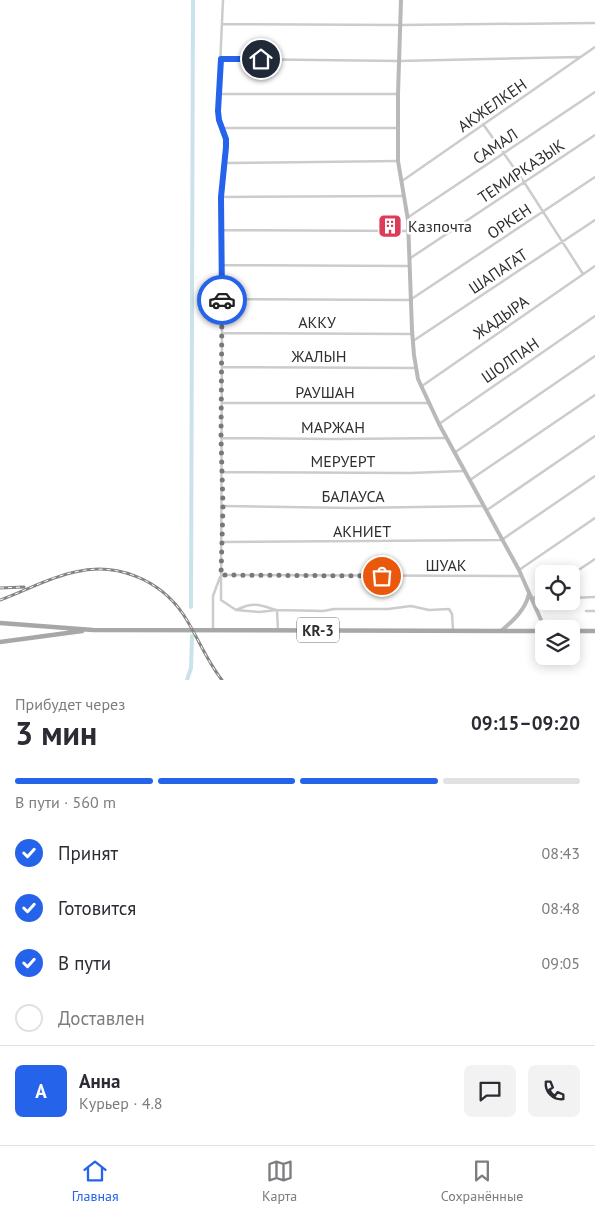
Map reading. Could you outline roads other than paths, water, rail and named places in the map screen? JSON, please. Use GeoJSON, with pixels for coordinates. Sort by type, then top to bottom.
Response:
{"type":"FeatureCollection","features":[{"type":"Feature","properties":{"kind":"main road","name":"KR-3"},"geometry":{"type":"LineString","coordinates":[[0,623],[93,630],[453,630],[500,632],[535,630]]}},
{"type":"Feature","properties":{"kind":"main road","name":"KR-3"},"geometry":{"type":"LineString","coordinates":[[0,642],[93,630]]}},
{"type":"Feature","properties":{"kind":"main road"},"geometry":{"type":"LineString","coordinates":[[580,631],[595,631]]}},
{"type":"Feature","properties":{"kind":"street"},"geometry":{"type":"LineString","coordinates":[[223,0],[218,111],[219,120],[224,128],[226,147],[220,230],[223,506],[221,600],[236,610],[259,612],[277,610],[388,609],[411,606],[430,610],[449,609],[452,614],[453,630]]}},
{"type":"Feature","properties":{"kind":"street"},"geometry":{"type":"LineString","coordinates":[[401,0],[397,128],[398,162],[407,218],[415,368],[428,404],[519,570],[540,620]]}},
{"type":"Feature","properties":{"kind":"street"},"geometry":{"type":"LineString","coordinates":[[223,24],[595,23]]}},
{"type":"Feature","properties":{"kind":"street","name":"АКЖЕЛКЕН"},"geometry":{"type":"LineString","coordinates":[[402,181],[595,47]]}},
{"type":"Feature","properties":{"kind":"street"},"geometry":{"type":"LineString","coordinates":[[221,59],[579,58]]}},
{"type":"Feature","properties":{"kind":"street","name":"САМАЛ"},"geometry":{"type":"LineString","coordinates":[[407,218],[595,92]]}},
{"type":"Feature","properties":{"kind":"street"},"geometry":{"type":"LineString","coordinates":[[219,94],[398,94]]}},
{"type":"Feature","properties":{"kind":"street"},"geometry":{"type":"LineString","coordinates":[[483,124],[524,182],[542,213],[584,274]]}},
{"type":"Feature","properties":{"kind":"street"},"geometry":{"type":"LineString","coordinates":[[224,128],[397,128]]}},
{"type":"Feature","properties":{"kind":"street","name":"ТЕМИРКАЗЫК"},"geometry":{"type":"LineString","coordinates":[[409,259],[595,134]]}},
{"type":"Feature","properties":{"kind":"street"},"geometry":{"type":"LineString","coordinates":[[224,162],[398,162]]}},
{"type":"Feature","properties":{"kind":"street","name":"ОРКЕН"},"geometry":{"type":"LineString","coordinates":[[410,300],[595,177]]}},
{"type":"Feature","properties":{"kind":"street"},"geometry":{"type":"LineString","coordinates":[[221,197],[404,196]]}},
{"type":"Feature","properties":{"kind":"street","name":"ШАПАГАТ"},"geometry":{"type":"LineString","coordinates":[[413,342],[595,220]]}},
{"type":"Feature","properties":{"kind":"street"},"geometry":{"type":"LineString","coordinates":[[220,230],[408,231]]}},
{"type":"Feature","properties":{"kind":"street"},"geometry":{"type":"LineString","coordinates":[[221,265],[409,266]]}},
{"type":"Feature","properties":{"kind":"street","name":"ЖАДЫРА"},"geometry":{"type":"LineString","coordinates":[[421,387],[595,266]]}},
{"type":"Feature","properties":{"kind":"street"},"geometry":{"type":"LineString","coordinates":[[222,299],[410,300]]}},
{"type":"Feature","properties":{"kind":"street","name":"ШОЛПАН"},"geometry":{"type":"LineString","coordinates":[[439,424],[595,316]]}},
{"type":"Feature","properties":{"kind":"street","name":"АККУ"},"geometry":{"type":"LineString","coordinates":[[222,334],[412,334]]}},
{"type":"Feature","properties":{"kind":"street"},"geometry":{"type":"LineString","coordinates":[[454,453],[595,356]]}},
{"type":"Feature","properties":{"kind":"street","name":"ЖАЛЫН"},"geometry":{"type":"LineString","coordinates":[[222,367],[415,368]]}},
{"type":"Feature","properties":{"kind":"street"},"geometry":{"type":"LineString","coordinates":[[470,481],[595,395]]}},
{"type":"Feature","properties":{"kind":"street","name":"РАУШАН"},"geometry":{"type":"LineString","coordinates":[[222,403],[428,404]]}},
{"type":"Feature","properties":{"kind":"street"},"geometry":{"type":"LineString","coordinates":[[486,511],[595,436]]}},
{"type":"Feature","properties":{"kind":"street","name":"МАРЖАН"},"geometry":{"type":"LineString","coordinates":[[221,438],[446,438]]}},
{"type":"Feature","properties":{"kind":"street","name":"МЕРУЕРТ"},"geometry":{"type":"LineString","coordinates":[[222,472],[464,471]]}},
{"type":"Feature","properties":{"kind":"street"},"geometry":{"type":"LineString","coordinates":[[503,540],[595,476]]}},
{"type":"Feature","properties":{"kind":"street","name":"БАЛАУСА"},"geometry":{"type":"LineString","coordinates":[[223,506],[352,508],[483,506]]}},
{"type":"Feature","properties":{"kind":"street"},"geometry":{"type":"LineString","coordinates":[[519,570],[595,518]]}},
{"type":"Feature","properties":{"kind":"street","name":"АКНИЕТ"},"geometry":{"type":"LineString","coordinates":[[222,542],[503,540]]}},
{"type":"Feature","properties":{"kind":"street"},"geometry":{"type":"LineString","coordinates":[[580,569],[595,559]]}},
{"type":"Feature","properties":{"kind":"street"},"geometry":{"type":"LineString","coordinates":[[213,630],[213,596],[221,575]]}},
{"type":"Feature","properties":{"kind":"street","name":"ШУАК"},"geometry":{"type":"LineString","coordinates":[[221,575],[521,576]]}},
{"type":"Feature","properties":{"kind":"street"},"geometry":{"type":"LineString","coordinates":[[500,632],[520,613],[526,604],[529,594]]}},
{"type":"Feature","properties":{"kind":"street"},"geometry":{"type":"LineString","coordinates":[[531,599],[535,597]]}},
{"type":"Feature","properties":{"kind":"street"},"geometry":{"type":"LineString","coordinates":[[580,598],[595,597]]}},
{"type":"Feature","properties":{"kind":"street"},"geometry":{"type":"LineString","coordinates":[[531,599],[535,599]]}},
{"type":"Feature","properties":{"kind":"street"},"geometry":{"type":"LineString","coordinates":[[236,610],[250,604],[259,604],[277,610]]}},
{"type":"Feature","properties":{"kind":"street"},"geometry":{"type":"LineString","coordinates":[[277,610],[278,630]]}},
{"type":"Feature","properties":{"kind":"street"},"geometry":{"type":"LineString","coordinates":[[586,611],[595,611]]}},
{"type":"Feature","properties":{"kind":"waterway"},"geometry":{"type":"LineString","coordinates":[[191,607],[193,0]]}},
{"type":"Feature","properties":{"kind":"waterway"},"geometry":{"type":"LineString","coordinates":[[187,680],[191,668],[192,636]]}},
{"type":"Feature","properties":{"kind":"railway"},"geometry":{"type":"LineString","coordinates":[[0,600],[66,574],[90,569],[106,569],[135,576],[162,591],[173,602],[183,614],[222,680]]}},
{"type":"Feature","properties":{"kind":"railway"},"geometry":{"type":"LineString","coordinates":[[0,588],[24,587]]}},
{"type":"Feature","properties":{"kind":"place","name":"Казпочта"},"geometry":{"type":"Point","coordinates":[390,226]}}]}
